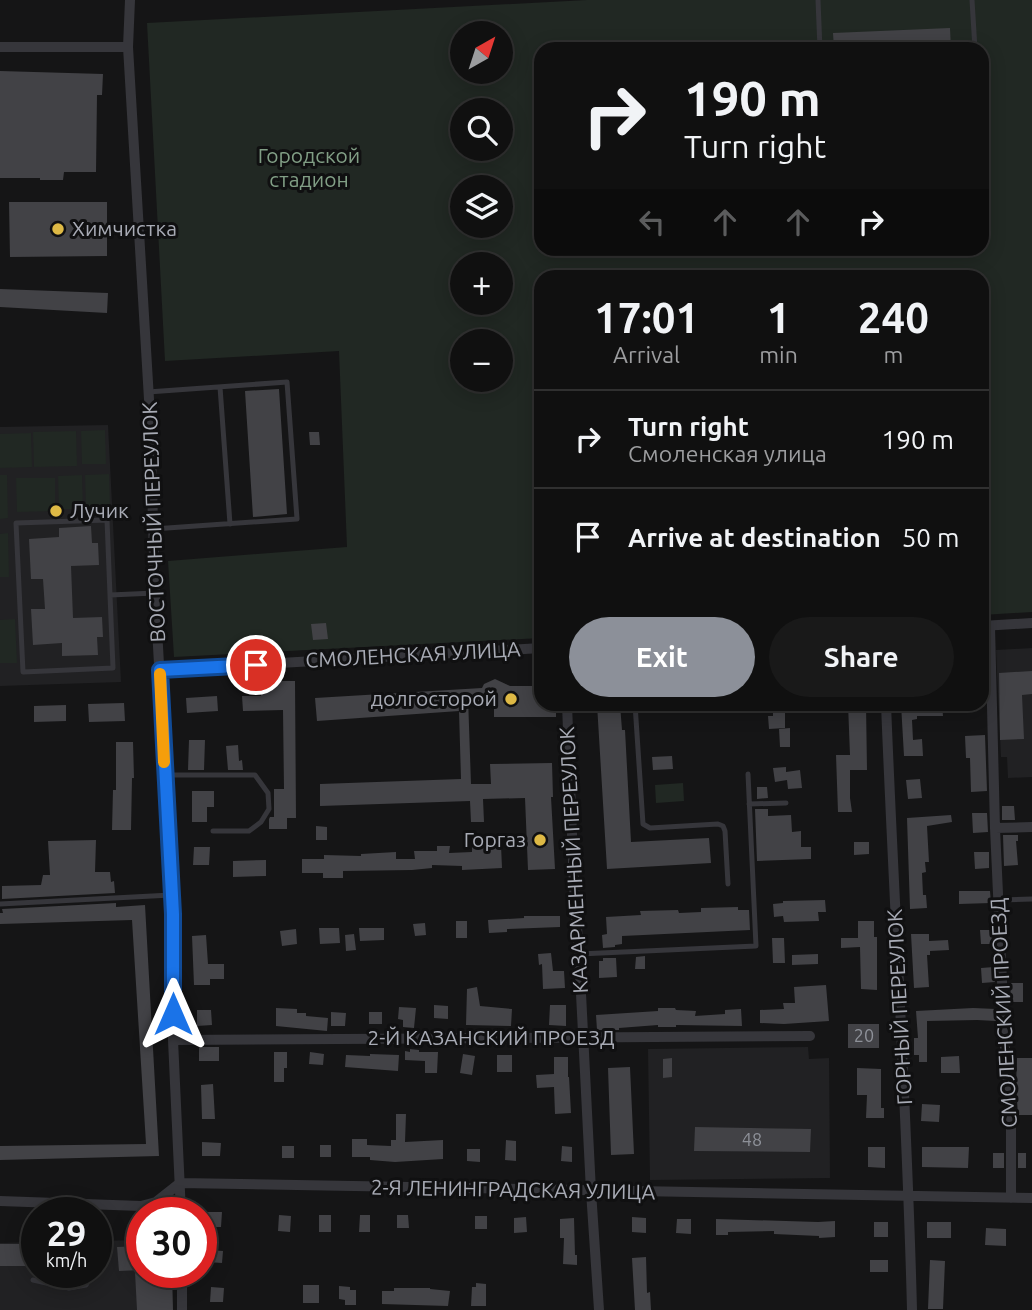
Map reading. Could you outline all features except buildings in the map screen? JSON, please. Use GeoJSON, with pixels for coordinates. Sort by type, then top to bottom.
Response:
{"type":"FeatureCollection","features":[{"type":"Feature","properties":{"kind":"street","name":"ВОСТОЧНЫЙ ПЕРЕУЛОК"},"geometry":{"type":"LineString","coordinates":[[130,0],[128,47],[173,914],[173,1040],[180,1197]]}},
{"type":"Feature","properties":{"kind":"street"},"geometry":{"type":"LineString","coordinates":[[0,47],[128,47]]}},
{"type":"Feature","properties":{"kind":"street"},"geometry":{"type":"LineString","coordinates":[[989,626],[1032,624]]}},
{"type":"Feature","properties":{"kind":"street","name":"СМОЛЕНСКАЯ УЛИЦА"},"geometry":{"type":"LineString","coordinates":[[160,670],[534,648]]}},
{"type":"Feature","properties":{"kind":"street","name":"СМОЛЕНСКИЙ ПРОЕЗД"},"geometry":{"type":"LineString","coordinates":[[989,693],[1006,1069],[1011,1099],[1011,1198]]}},
{"type":"Feature","properties":{"kind":"street","name":"КАЗАРМЕННЫЙ ПЕРЕУЛОК"},"geometry":{"type":"LineString","coordinates":[[566,711],[599,1310]]}},
{"type":"Feature","properties":{"kind":"street","name":"ГОРНЫЙ ПЕРЕУЛОК"},"geometry":{"type":"LineString","coordinates":[[886,711],[912,1310]]}},
{"type":"Feature","properties":{"kind":"street"},"geometry":{"type":"LineString","coordinates":[[995,828],[1032,827]]}},
{"type":"Feature","properties":{"kind":"street","name":"2-Й КАЗАНСКИЙ ПРОЕЗД"},"geometry":{"type":"LineString","coordinates":[[173,1040],[810,1036]]}},
{"type":"Feature","properties":{"kind":"street"},"geometry":{"type":"LineString","coordinates":[[112,1207],[141,1206],[156,1202],[180,1183]]}},
{"type":"Feature","properties":{"kind":"street","name":"2-Я ЛЕНИНГРАДСКАЯ УЛИЦА"},"geometry":{"type":"LineString","coordinates":[[180,1183],[1032,1199]]}},
{"type":"Feature","properties":{"kind":"street"},"geometry":{"type":"LineString","coordinates":[[0,1201],[21,1203]]}},
{"type":"Feature","properties":{"kind":"street"},"geometry":{"type":"LineString","coordinates":[[182,1288],[182,1310]]}},
{"type":"Feature","properties":{"kind":"lane"},"geometry":{"type":"LineString","coordinates":[[818,0],[820,42]]}},
{"type":"Feature","properties":{"kind":"lane"},"geometry":{"type":"LineString","coordinates":[[972,0],[975,42]]}},
{"type":"Feature","properties":{"kind":"lane"},"geometry":{"type":"LineString","coordinates":[[148,392],[287,382],[296,519],[153,529]]}},
{"type":"Feature","properties":{"kind":"lane"},"geometry":{"type":"LineString","coordinates":[[220,387],[230,524]]}},
{"type":"Feature","properties":{"kind":"lane"},"geometry":{"type":"LineString","coordinates":[[107,520],[110,595],[113,668],[23,672],[16,523],[107,520]]}},
{"type":"Feature","properties":{"kind":"lane"},"geometry":{"type":"LineString","coordinates":[[110,595],[155,593]]}},
{"type":"Feature","properties":{"kind":"lane"},"geometry":{"type":"LineString","coordinates":[[635,711],[643,824],[650,828],[718,824],[723,826],[728,884]]}},
{"type":"Feature","properties":{"kind":"lane"},"geometry":{"type":"LineString","coordinates":[[579,954],[756,946],[748,774]]}},
{"type":"Feature","properties":{"kind":"lane"},"geometry":{"type":"LineString","coordinates":[[164,775],[255,775],[268,793],[269,809],[261,822],[249,831],[213,831]]}},
{"type":"Feature","properties":{"kind":"lane"},"geometry":{"type":"LineString","coordinates":[[749,804],[786,803]]}},
{"type":"Feature","properties":{"kind":"lane"},"geometry":{"type":"LineString","coordinates":[[0,904],[171,895]]}},
{"type":"Feature","properties":{"kind":"lane"},"geometry":{"type":"LineString","coordinates":[[998,900],[1032,899]]}},
{"type":"Feature","properties":{"kind":"shaded area","name":"Лучик"},"geometry":{"type":"Polygon","coordinates":[[[108,425],[121,682],[0,686],[0,427],[108,425]]]}},
{"type":"Feature","properties":{"kind":"shaded area"},"geometry":{"type":"Polygon","coordinates":[[[1032,648],[1032,777],[1008,778],[1007,757],[1001,757],[996,650],[1032,648]]]}},
{"type":"Feature","properties":{"kind":"shaded area"},"geometry":{"type":"Polygon","coordinates":[[[808,1047],[809,1059],[829,1058],[830,1178],[650,1180],[648,1049],[808,1047]]]}},
{"type":"Feature","properties":{"kind":"shaded area"},"geometry":{"type":"Polygon","coordinates":[[[126,1240],[126,1288],[150,1288],[161,1310],[0,1310],[0,1243],[21,1242],[21,1288],[112,1288],[112,1241],[126,1240]]]}},
{"type":"Feature","properties":{"kind":"green space","name":"Городской стадион"},"geometry":{"type":"Polygon","coordinates":[[[587,0],[1032,0],[1032,612],[989,615],[989,270],[534,270],[534,638],[174,657],[168,561],[347,547],[339,351],[165,361],[147,23],[587,0]]]}},
{"type":"Feature","properties":{"kind":"green space"},"geometry":{"type":"Polygon","coordinates":[[[105,430],[106,464],[82,464],[81,431],[105,430]]]}},
{"type":"Feature","properties":{"kind":"green space"},"geometry":{"type":"Polygon","coordinates":[[[76,431],[77,466],[34,467],[33,432],[76,431]]]}},
{"type":"Feature","properties":{"kind":"green space"},"geometry":{"type":"Polygon","coordinates":[[[31,433],[32,467],[0,468],[0,434],[31,433]]]}},
{"type":"Feature","properties":{"kind":"green space"},"geometry":{"type":"Polygon","coordinates":[[[109,474],[110,507],[86,508],[85,475],[109,474]]]}},
{"type":"Feature","properties":{"kind":"green space"},"geometry":{"type":"Polygon","coordinates":[[[0,475],[7,475],[8,518],[0,519],[0,475]]]}},
{"type":"Feature","properties":{"kind":"green space"},"geometry":{"type":"Polygon","coordinates":[[[82,475],[83,509],[59,509],[58,476],[82,475]]]}},
{"type":"Feature","properties":{"kind":"green space"},"geometry":{"type":"Polygon","coordinates":[[[16,478],[55,478],[55,511],[17,512],[16,478]]]}},
{"type":"Feature","properties":{"kind":"green space"},"geometry":{"type":"Polygon","coordinates":[[[8,533],[9,577],[0,577],[0,534],[8,533]]]}},
{"type":"Feature","properties":{"kind":"green space"},"geometry":{"type":"Polygon","coordinates":[[[15,619],[17,663],[0,663],[0,620],[15,619]]]}},
{"type":"Feature","properties":{"kind":"green space"},"geometry":{"type":"Polygon","coordinates":[[[683,783],[684,801],[656,803],[655,785],[683,783]]]}},
{"type":"Feature","properties":{"kind":"slow traffic"},"geometry":{"type":"LineString","coordinates":[[160,674],[164,762]]}},
{"type":"Feature","properties":{"kind":"place","name":"Химчистка"},"geometry":{"type":"Point","coordinates":[58,229]}},
{"type":"Feature","properties":{"kind":"place","name":"Лучик"},"geometry":{"type":"Point","coordinates":[56,511]}},
{"type":"Feature","properties":{"kind":"place","name":"долгосторой"},"geometry":{"type":"Point","coordinates":[511,699]}},
{"type":"Feature","properties":{"kind":"place","name":"Горгаз"},"geometry":{"type":"Point","coordinates":[540,840]}},
{"type":"Feature","properties":{"kind":"route"},"geometry":{"type":"LineString","coordinates":[[173,1014],[173,914],[160,670],[256,665]]}}]}
